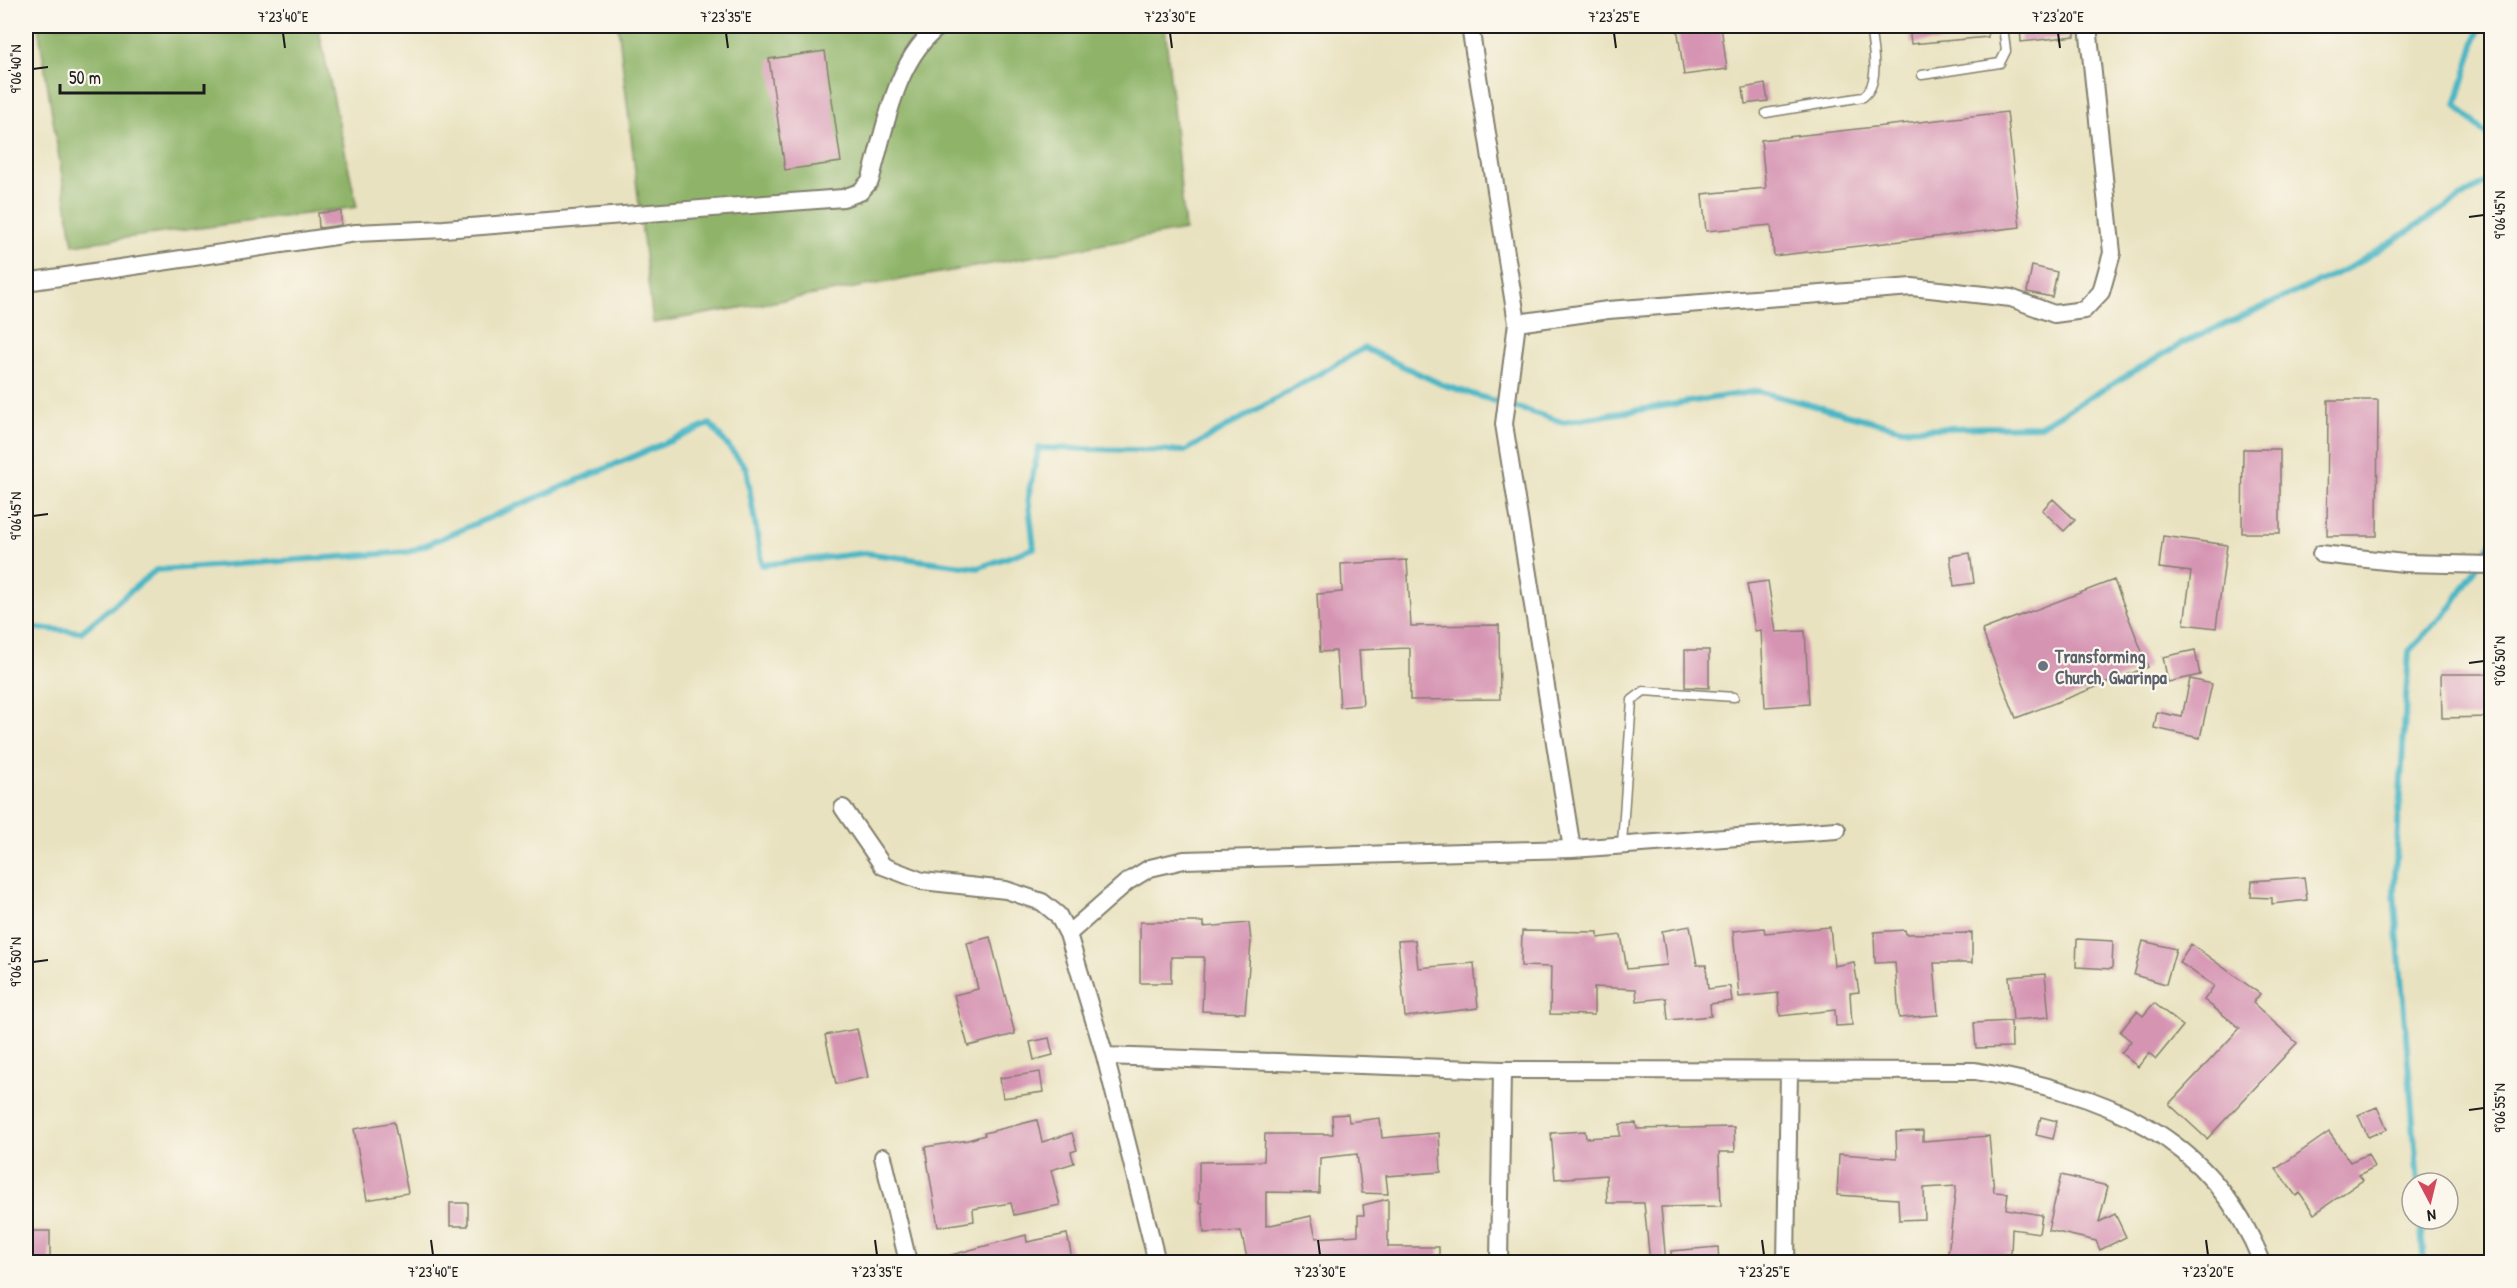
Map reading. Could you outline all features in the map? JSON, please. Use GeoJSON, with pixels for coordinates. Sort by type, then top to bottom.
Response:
{"type":"FeatureCollection","features":[{"type":"Feature","properties":{"kind":"street"},"geometry":{"type":"LineString","coordinates":[[26,282],[356,233],[444,229],[843,198],[860,192],[870,181],[903,71],[922,42],[940,26]]}},
{"type":"Feature","properties":{"kind":"street"},"geometry":{"type":"LineString","coordinates":[[1470,26],[1517,323],[1504,424],[1572,849]]}},
{"type":"Feature","properties":{"kind":"street"},"geometry":{"type":"LineString","coordinates":[[1517,323],[1608,310],[1912,287],[2011,298],[2054,314],[2084,310],[2101,292],[2112,254],[2088,26]]}},
{"type":"Feature","properties":{"kind":"street"},"geometry":{"type":"LineString","coordinates":[[2321,554],[2404,563],[2492,565]]}},
{"type":"Feature","properties":{"kind":"street"},"geometry":{"type":"LineString","coordinates":[[843,808],[883,866],[922,880],[1006,890],[1042,902],[1058,915],[1068,934],[1105,1056],[1157,1263]]}},
{"type":"Feature","properties":{"kind":"street"},"geometry":{"type":"LineString","coordinates":[[1068,934],[1127,882],[1150,868],[1185,860],[1572,849],[1837,830]]}},
{"type":"Feature","properties":{"kind":"street"},"geometry":{"type":"LineString","coordinates":[[1105,1056],[1502,1070],[1975,1071],[2041,1083],[2109,1105],[2164,1137],[2198,1166],[2230,1201],[2262,1263]]}},
{"type":"Feature","properties":{"kind":"street"},"geometry":{"type":"LineString","coordinates":[[1499,1263],[1502,1070]]}},
{"type":"Feature","properties":{"kind":"street"},"geometry":{"type":"LineString","coordinates":[[1786,1263],[1789,1071]]}},
{"type":"Feature","properties":{"kind":"street"},"geometry":{"type":"LineString","coordinates":[[883,1157],[908,1263]]}},
{"type":"Feature","properties":{"kind":"lane"},"geometry":{"type":"LineString","coordinates":[[1766,113],[1863,97],[1870,92],[1874,81],[1870,26]]}},
{"type":"Feature","properties":{"kind":"lane"},"geometry":{"type":"LineString","coordinates":[[1922,75],[2000,63],[2006,51],[2002,26]]}},
{"type":"Feature","properties":{"kind":"lane"},"geometry":{"type":"LineString","coordinates":[[1622,844],[1632,700],[1644,691],[1734,697]]}},
{"type":"Feature","properties":{"kind":"green space"},"geometry":{"type":"Polygon","coordinates":[[[38,26],[318,26],[357,207],[73,245],[38,26]]]}},
{"type":"Feature","properties":{"kind":"green space"},"geometry":{"type":"Polygon","coordinates":[[[618,26],[1165,26],[1185,230],[653,323],[618,26]]]}},
{"type":"Feature","properties":{"kind":"building"},"geometry":{"type":"Polygon","coordinates":[[[1677,26],[1721,26],[1727,69],[1684,75],[1677,26]]]}},
{"type":"Feature","properties":{"kind":"building"},"geometry":{"type":"Polygon","coordinates":[[[1909,26],[1987,26],[1988,37],[1911,44],[1909,26]]]}},
{"type":"Feature","properties":{"kind":"building"},"geometry":{"type":"Polygon","coordinates":[[[2020,26],[2075,26],[2075,36],[2021,42],[2020,26]]]}},
{"type":"Feature","properties":{"kind":"building"},"geometry":{"type":"Polygon","coordinates":[[[825,51],[841,162],[785,170],[769,59],[825,51]]]}},
{"type":"Feature","properties":{"kind":"building"},"geometry":{"type":"Polygon","coordinates":[[[1765,84],[1768,101],[1745,104],[1743,88],[1765,84]]]}},
{"type":"Feature","properties":{"kind":"building"},"geometry":{"type":"Polygon","coordinates":[[[2007,112],[2020,227],[1774,256],[1771,225],[1706,231],[1702,194],[1766,188],[1761,140],[2007,112]]]}},
{"type":"Feature","properties":{"kind":"building"},"geometry":{"type":"Polygon","coordinates":[[[341,211],[341,225],[319,228],[318,213],[341,211]]]}},
{"type":"Feature","properties":{"kind":"building"},"geometry":{"type":"Polygon","coordinates":[[[2032,266],[2057,272],[2052,297],[2027,292],[2032,266]]]}},
{"type":"Feature","properties":{"kind":"building"},"geometry":{"type":"Polygon","coordinates":[[[2328,400],[2378,400],[2377,536],[2327,536],[2328,400]]]}},
{"type":"Feature","properties":{"kind":"building"},"geometry":{"type":"Polygon","coordinates":[[[2243,449],[2280,449],[2280,533],[2242,533],[2243,449]]]}},
{"type":"Feature","properties":{"kind":"building"},"geometry":{"type":"Polygon","coordinates":[[[2053,499],[2075,520],[2064,531],[2042,510],[2053,499]]]}},
{"type":"Feature","properties":{"kind":"building"},"geometry":{"type":"Polygon","coordinates":[[[2163,536],[2227,545],[2216,628],[2184,624],[2191,572],[2159,568],[2163,536]]]}},
{"type":"Feature","properties":{"kind":"building"},"geometry":{"type":"Polygon","coordinates":[[[1970,553],[1974,583],[1954,586],[1950,556],[1970,553]]]}},
{"type":"Feature","properties":{"kind":"building"},"geometry":{"type":"Polygon","coordinates":[[[1407,560],[1411,626],[1499,625],[1500,699],[1410,700],[1410,648],[1359,650],[1363,705],[1340,707],[1336,651],[1320,652],[1317,594],[1342,592],[1341,564],[1407,560]]]}},
{"type":"Feature","properties":{"kind":"building"},"geometry":{"type":"Polygon","coordinates":[[[2114,580],[2148,667],[2016,718],[1982,630],[2114,580]]]}},
{"type":"Feature","properties":{"kind":"building"},"geometry":{"type":"Polygon","coordinates":[[[1768,581],[1776,632],[1805,631],[1809,704],[1765,707],[1761,630],[1755,631],[1747,584],[1768,581]]]}},
{"type":"Feature","properties":{"kind":"building"},"geometry":{"type":"Polygon","coordinates":[[[1685,650],[1709,650],[1709,688],[1685,687],[1685,650]]]}},
{"type":"Feature","properties":{"kind":"building"},"geometry":{"type":"Polygon","coordinates":[[[2195,650],[2200,675],[2168,682],[2163,657],[2195,650]]]}},
{"type":"Feature","properties":{"kind":"building"},"geometry":{"type":"Polygon","coordinates":[[[2441,674],[2492,674],[2492,717],[2442,718],[2441,674]]]}},
{"type":"Feature","properties":{"kind":"building"},"geometry":{"type":"Polygon","coordinates":[[[2190,679],[2212,684],[2200,738],[2154,728],[2157,712],[2182,717],[2190,679]]]}},
{"type":"Feature","properties":{"kind":"building"},"geometry":{"type":"Polygon","coordinates":[[[2304,877],[2307,900],[2272,904],[2272,898],[2251,897],[2252,881],[2304,877]]]}},
{"type":"Feature","properties":{"kind":"building"},"geometry":{"type":"Polygon","coordinates":[[[1140,922],[1204,922],[1204,927],[1249,923],[1251,942],[1245,1013],[1202,1011],[1204,957],[1171,957],[1171,983],[1140,983],[1140,922]]]}},
{"type":"Feature","properties":{"kind":"building"},"geometry":{"type":"Polygon","coordinates":[[[1690,926],[1697,965],[1706,965],[1708,989],[1730,986],[1732,1001],[1710,1004],[1711,1016],[1668,1020],[1666,998],[1637,1001],[1636,989],[1594,987],[1594,1015],[1550,1014],[1551,967],[1521,966],[1522,931],[1598,932],[1598,938],[1621,935],[1627,969],[1667,965],[1662,931],[1690,926]]]}},
{"type":"Feature","properties":{"kind":"building"},"geometry":{"type":"Polygon","coordinates":[[[1830,927],[1834,966],[1854,962],[1859,992],[1850,993],[1852,1025],[1836,1026],[1835,1010],[1780,1016],[1778,993],[1739,997],[1733,931],[1764,928],[1765,933],[1830,927]]]}},
{"type":"Feature","properties":{"kind":"building"},"geometry":{"type":"Polygon","coordinates":[[[1905,930],[1906,934],[1972,933],[1972,963],[1934,963],[1938,1015],[1899,1018],[1895,962],[1875,963],[1874,932],[1905,930]]]}},
{"type":"Feature","properties":{"kind":"building"},"geometry":{"type":"Polygon","coordinates":[[[990,937],[1015,1034],[968,1046],[954,995],[978,989],[967,943],[990,937]]]}},
{"type":"Feature","properties":{"kind":"building"},"geometry":{"type":"Polygon","coordinates":[[[2077,939],[2113,941],[2112,969],[2076,967],[2077,939]]]}},
{"type":"Feature","properties":{"kind":"building"},"geometry":{"type":"Polygon","coordinates":[[[1415,940],[1418,968],[1474,963],[1478,1008],[1405,1017],[1398,941],[1415,940]]]}},
{"type":"Feature","properties":{"kind":"building"},"geometry":{"type":"Polygon","coordinates":[[[2143,941],[2176,949],[2166,984],[2134,975],[2143,941]]]}},
{"type":"Feature","properties":{"kind":"building"},"geometry":{"type":"Polygon","coordinates":[[[2191,944],[2260,994],[2253,1003],[2297,1043],[2207,1139],[2169,1104],[2240,1028],[2204,1000],[2214,986],[2179,962],[2191,944]]]}},
{"type":"Feature","properties":{"kind":"building"},"geometry":{"type":"Polygon","coordinates":[[[2045,974],[2049,1017],[2013,1020],[2009,977],[2045,974]]]}},
{"type":"Feature","properties":{"kind":"building"},"geometry":{"type":"Polygon","coordinates":[[[2154,1003],[2183,1026],[2156,1059],[2149,1053],[2138,1067],[2121,1053],[2131,1041],[2120,1032],[2137,1011],[2143,1016],[2154,1003]]]}},
{"type":"Feature","properties":{"kind":"building"},"geometry":{"type":"Polygon","coordinates":[[[2011,1021],[2012,1047],[1976,1048],[1974,1023],[2011,1021]]]}},
{"type":"Feature","properties":{"kind":"building"},"geometry":{"type":"Polygon","coordinates":[[[857,1029],[868,1077],[836,1084],[825,1035],[857,1029]]]}},
{"type":"Feature","properties":{"kind":"building"},"geometry":{"type":"Polygon","coordinates":[[[1049,1038],[1053,1055],[1034,1060],[1030,1042],[1049,1038]]]}},
{"type":"Feature","properties":{"kind":"building"},"geometry":{"type":"Polygon","coordinates":[[[1040,1072],[1043,1092],[1003,1098],[1000,1078],[1040,1072]]]}},
{"type":"Feature","properties":{"kind":"building"},"geometry":{"type":"Polygon","coordinates":[[[2377,1107],[2387,1129],[2368,1137],[2358,1115],[2377,1107]]]}},
{"type":"Feature","properties":{"kind":"building"},"geometry":{"type":"Polygon","coordinates":[[[1348,1114],[1349,1122],[1380,1118],[1382,1138],[1439,1133],[1441,1172],[1386,1176],[1388,1194],[1362,1193],[1357,1154],[1320,1158],[1319,1193],[1266,1192],[1266,1226],[1311,1216],[1316,1238],[1358,1235],[1358,1215],[1364,1215],[1363,1205],[1388,1199],[1388,1247],[1439,1247],[1439,1263],[1248,1263],[1241,1231],[1204,1233],[1202,1203],[1199,1203],[1199,1162],[1264,1161],[1265,1134],[1333,1134],[1332,1115],[1348,1114]]]}},
{"type":"Feature","properties":{"kind":"building"},"geometry":{"type":"Polygon","coordinates":[[[2041,1117],[2057,1121],[2053,1139],[2036,1135],[2041,1117]]]}},
{"type":"Feature","properties":{"kind":"building"},"geometry":{"type":"Polygon","coordinates":[[[1037,1120],[1042,1142],[1072,1133],[1077,1150],[1071,1152],[1074,1163],[1051,1170],[1060,1205],[1014,1215],[1011,1203],[973,1209],[974,1221],[938,1227],[925,1147],[968,1140],[985,1135],[984,1133],[1037,1120]]]}},
{"type":"Feature","properties":{"kind":"building"},"geometry":{"type":"Polygon","coordinates":[[[394,1122],[408,1193],[367,1200],[354,1129],[394,1122]]]}},
{"type":"Feature","properties":{"kind":"building"},"geometry":{"type":"Polygon","coordinates":[[[1636,1123],[1637,1129],[1734,1127],[1735,1152],[1719,1152],[1721,1206],[1661,1207],[1666,1263],[1650,1263],[1644,1203],[1607,1203],[1606,1175],[1555,1179],[1551,1133],[1585,1131],[1586,1138],[1620,1136],[1620,1124],[1636,1123]]]}},
{"type":"Feature","properties":{"kind":"building"},"geometry":{"type":"Polygon","coordinates":[[[1923,1131],[1923,1141],[1989,1136],[1994,1192],[2008,1193],[2006,1209],[2042,1215],[2039,1233],[2012,1229],[2011,1254],[2005,1254],[2006,1263],[1947,1263],[1956,1186],[1924,1188],[1925,1219],[1899,1220],[1898,1199],[1837,1195],[1839,1154],[1897,1158],[1896,1132],[1923,1131]]]}},
{"type":"Feature","properties":{"kind":"building"},"geometry":{"type":"Polygon","coordinates":[[[2329,1132],[2350,1162],[2368,1154],[2374,1167],[2359,1175],[2363,1180],[2314,1214],[2300,1193],[2296,1196],[2276,1169],[2329,1132]]]}},
{"type":"Feature","properties":{"kind":"building"},"geometry":{"type":"Polygon","coordinates":[[[2061,1175],[2108,1186],[2099,1222],[2115,1214],[2126,1237],[2100,1250],[2096,1241],[2048,1230],[2061,1175]]]}},
{"type":"Feature","properties":{"kind":"building"},"geometry":{"type":"Polygon","coordinates":[[[450,1203],[468,1203],[468,1226],[450,1226],[450,1203]]]}},
{"type":"Feature","properties":{"kind":"building"},"geometry":{"type":"Polygon","coordinates":[[[26,1231],[50,1231],[50,1263],[26,1263],[26,1231]]]}},
{"type":"Feature","properties":{"kind":"building"},"geometry":{"type":"Polygon","coordinates":[[[1067,1234],[1073,1263],[941,1263],[940,1258],[1026,1235],[1027,1242],[1067,1234]]]}},
{"type":"Feature","properties":{"kind":"building"},"geometry":{"type":"Polygon","coordinates":[[[1718,1247],[1719,1263],[1672,1263],[1671,1251],[1718,1247]]]}},
{"type":"Feature","properties":{"kind":"waterway"},"geometry":{"type":"LineString","coordinates":[[2482,26],[2479,28],[2456,105],[2492,140]]}},
{"type":"Feature","properties":{"kind":"waterway"},"geometry":{"type":"LineString","coordinates":[[26,627],[81,632],[156,570],[409,552],[710,424],[746,468],[762,565],[865,553],[978,568],[1034,548],[1028,496],[1039,448],[1185,451],[1364,348],[1443,385],[1563,422],[1758,391],[1902,429],[2040,426],[2183,343],[2351,267],[2492,178]]}},
{"type":"Feature","properties":{"kind":"waterway"},"geometry":{"type":"LineString","coordinates":[[2417,1171],[2394,892],[2409,651],[2452,606],[2492,542]]}},
{"type":"Feature","properties":{"kind":"waterway"},"geometry":{"type":"LineString","coordinates":[[2421,1231],[2424,1262]]}},
{"type":"Feature","properties":{"kind":"place","name":"Transforming Church, Gwarinpa"},"geometry":{"type":"Point","coordinates":[2043,666]}}]}
